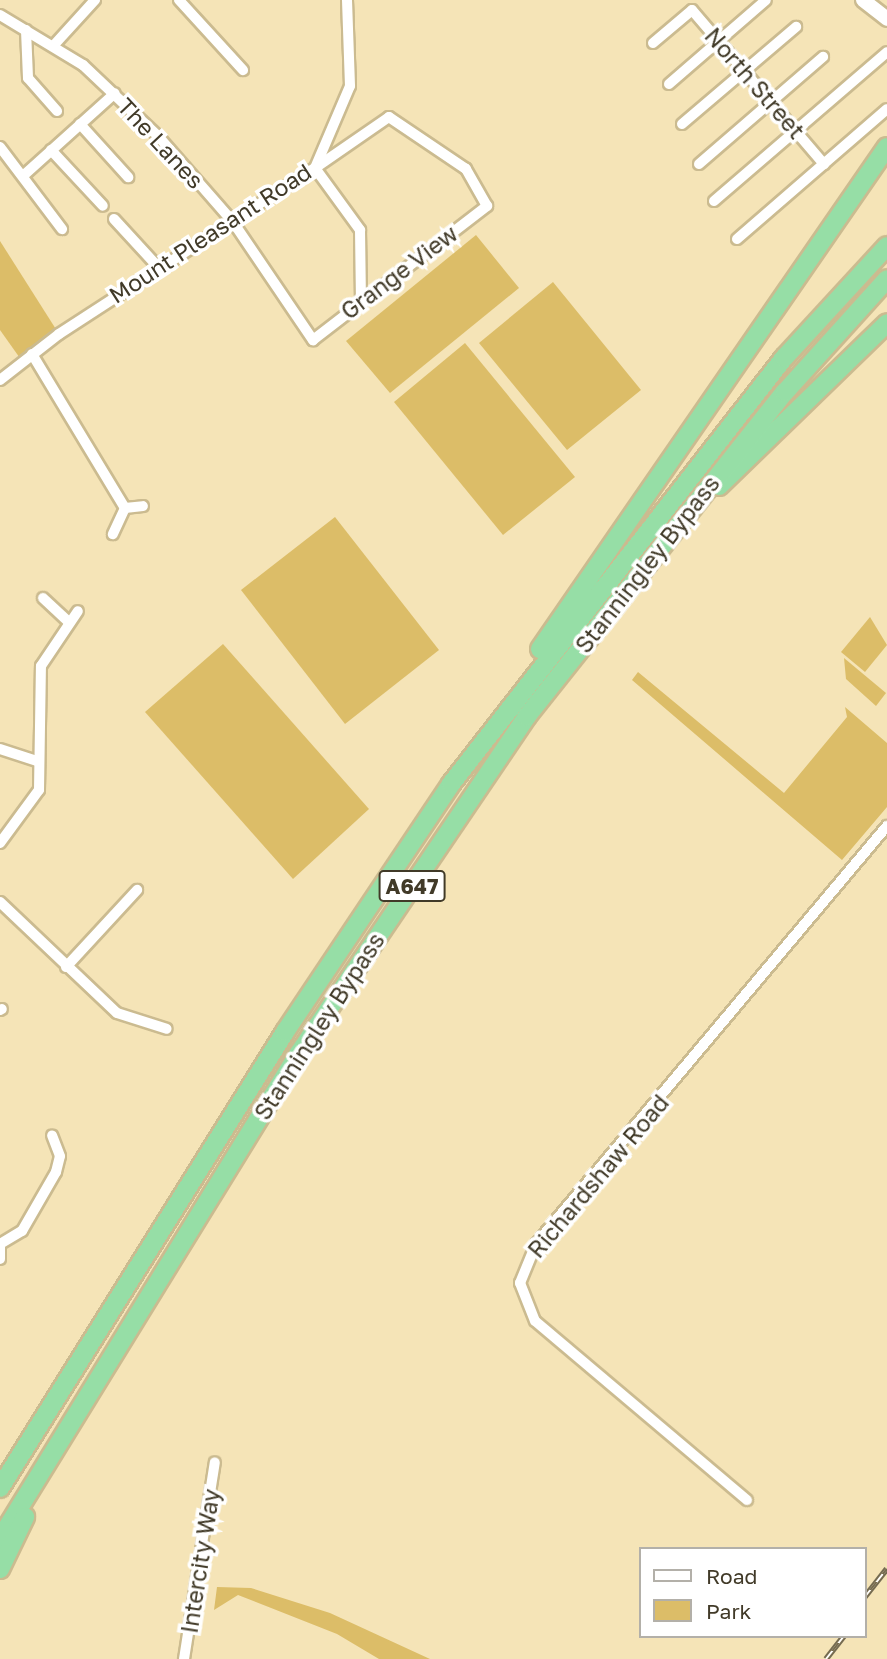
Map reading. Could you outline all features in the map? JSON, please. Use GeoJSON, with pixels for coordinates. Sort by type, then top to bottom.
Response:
{"type":"FeatureCollection","features":[{"type":"Feature","properties":{"kind":"highway"},"geometry":{"type":"LineString","coordinates":[[451,784],[604,551],[887,147]]}},
{"type":"Feature","properties":{"kind":"highway","name":"Stanningley Bypass"},"geometry":{"type":"LineString","coordinates":[[0,1488],[277,1043],[451,784],[776,368],[887,246]]}},
{"type":"Feature","properties":{"kind":"highway","name":"Stanningley Bypass"},"geometry":{"type":"LineString","coordinates":[[0,1539],[78,1403],[299,1054],[527,716],[683,517],[887,279]]}},
{"type":"Feature","properties":{"kind":"highway"},"geometry":{"type":"LineString","coordinates":[[683,517],[887,323]]}},
{"type":"Feature","properties":{"kind":"highway"},"geometry":{"type":"LineString","coordinates":[[0,1569],[78,1403]]}},
{"type":"Feature","properties":{"kind":"main road"},"geometry":{"type":"LineString","coordinates":[[863,0],[887,19]]}},
{"type":"Feature","properties":{"kind":"street"},"geometry":{"type":"LineString","coordinates":[[54,45],[95,0]]}},
{"type":"Feature","properties":{"kind":"street"},"geometry":{"type":"LineString","coordinates":[[179,0],[243,69]]}},
{"type":"Feature","properties":{"kind":"street","name":"Mount Pleasant Road"},"geometry":{"type":"LineString","coordinates":[[0,380],[32,354],[159,268],[315,168],[350,86],[347,0]]}},
{"type":"Feature","properties":{"kind":"street"},"geometry":{"type":"LineString","coordinates":[[669,84],[766,0]]}},
{"type":"Feature","properties":{"kind":"street","name":"North Street"},"geometry":{"type":"LineString","coordinates":[[653,43],[692,10],[824,164]]}},
{"type":"Feature","properties":{"kind":"street","name":"The Lanes"},"geometry":{"type":"LineString","coordinates":[[0,15],[54,45],[115,93],[233,222],[313,340]]}},
{"type":"Feature","properties":{"kind":"street"},"geometry":{"type":"LineString","coordinates":[[682,124],[796,27]]}},
{"type":"Feature","properties":{"kind":"street"},"geometry":{"type":"LineString","coordinates":[[26,30],[28,78],[57,111]]}},
{"type":"Feature","properties":{"kind":"street"},"geometry":{"type":"LineString","coordinates":[[714,201],[887,52]]}},
{"type":"Feature","properties":{"kind":"street"},"geometry":{"type":"LineString","coordinates":[[699,164],[823,57]]}},
{"type":"Feature","properties":{"kind":"street"},"geometry":{"type":"LineString","coordinates":[[23,175],[115,93]]}},
{"type":"Feature","properties":{"kind":"street"},"geometry":{"type":"LineString","coordinates":[[737,239],[887,109]]}},
{"type":"Feature","properties":{"kind":"street","name":"Grange View"},"geometry":{"type":"LineString","coordinates":[[313,340],[360,300],[487,206],[466,169],[388,117],[315,168]]}},
{"type":"Feature","properties":{"kind":"street"},"geometry":{"type":"LineString","coordinates":[[80,124],[128,177]]}},
{"type":"Feature","properties":{"kind":"street"},"geometry":{"type":"LineString","coordinates":[[0,147],[23,175],[29,192],[62,229]]}},
{"type":"Feature","properties":{"kind":"street"},"geometry":{"type":"LineString","coordinates":[[51,150],[103,206]]}},
{"type":"Feature","properties":{"kind":"street"},"geometry":{"type":"LineString","coordinates":[[315,168],[360,230],[360,300]]}},
{"type":"Feature","properties":{"kind":"street"},"geometry":{"type":"LineString","coordinates":[[114,219],[159,268]]}},
{"type":"Feature","properties":{"kind":"street"},"geometry":{"type":"LineString","coordinates":[[32,354],[125,508]]}},
{"type":"Feature","properties":{"kind":"street"},"geometry":{"type":"LineString","coordinates":[[125,508],[143,506]]}},
{"type":"Feature","properties":{"kind":"street"},"geometry":{"type":"LineString","coordinates":[[113,534],[125,508]]}},
{"type":"Feature","properties":{"kind":"street"},"geometry":{"type":"LineString","coordinates":[[43,598],[69,622]]}},
{"type":"Feature","properties":{"kind":"street"},"geometry":{"type":"LineString","coordinates":[[0,843],[39,790],[36,761],[41,666],[78,611]]}},
{"type":"Feature","properties":{"kind":"street"},"geometry":{"type":"LineString","coordinates":[[0,749],[36,761]]}},
{"type":"Feature","properties":{"kind":"street","name":"Richardshaw Road"},"geometry":{"type":"LineString","coordinates":[[747,1500],[535,1321],[520,1283],[536,1244],[887,827]]}},
{"type":"Feature","properties":{"kind":"street"},"geometry":{"type":"LineString","coordinates":[[66,967],[137,890]]}},
{"type":"Feature","properties":{"kind":"street"},"geometry":{"type":"LineString","coordinates":[[0,902],[117,1013],[167,1029]]}},
{"type":"Feature","properties":{"kind":"street"},"geometry":{"type":"LineString","coordinates":[[0,1259],[0,1244],[22,1231],[56,1172],[60,1156],[52,1135]]}},
{"type":"Feature","properties":{"kind":"street","name":"Intercity Way"},"geometry":{"type":"LineString","coordinates":[[184,1659],[215,1462]]}},
{"type":"Feature","properties":{"kind":"green space"},"geometry":{"type":"Polygon","coordinates":[[[476,235],[519,288],[390,393],[346,341],[476,235]]]}},
{"type":"Feature","properties":{"kind":"green space"},"geometry":{"type":"Polygon","coordinates":[[[0,241],[59,334],[22,361],[0,330],[0,241]]]}},
{"type":"Feature","properties":{"kind":"green space"},"geometry":{"type":"Polygon","coordinates":[[[553,282],[641,390],[567,450],[479,343],[553,282]]]}},
{"type":"Feature","properties":{"kind":"green space"},"geometry":{"type":"Polygon","coordinates":[[[465,343],[575,477],[503,535],[394,402],[465,343]]]}},
{"type":"Feature","properties":{"kind":"green space"},"geometry":{"type":"Polygon","coordinates":[[[335,517],[439,650],[345,724],[241,590],[335,517]]]}},
{"type":"Feature","properties":{"kind":"green space"},"geometry":{"type":"Polygon","coordinates":[[[870,617],[887,645],[865,672],[841,652],[870,617]]]}},
{"type":"Feature","properties":{"kind":"green space"},"geometry":{"type":"Polygon","coordinates":[[[223,644],[369,809],[293,879],[145,712],[223,644]]]}},
{"type":"Feature","properties":{"kind":"green space"},"geometry":{"type":"Polygon","coordinates":[[[844,658],[886,693],[876,706],[846,679],[844,658]]]}},
{"type":"Feature","properties":{"kind":"green space"},"geometry":{"type":"Polygon","coordinates":[[[638,672],[784,793],[847,717],[845,707],[887,743],[887,807],[842,860],[632,680],[638,672]]]}},
{"type":"Feature","properties":{"kind":"green space"},"geometry":{"type":"Polygon","coordinates":[[[217,1587],[251,1588],[330,1613],[430,1659],[379,1659],[337,1634],[238,1595],[214,1610],[217,1587]]]}},
{"type":"Feature","properties":{"kind":"railway"},"geometry":{"type":"LineString","coordinates":[[866,1595],[887,1569]]}},
{"type":"Feature","properties":{"kind":"railway"},"geometry":{"type":"LineString","coordinates":[[826,1659],[842,1638]]}}]}
